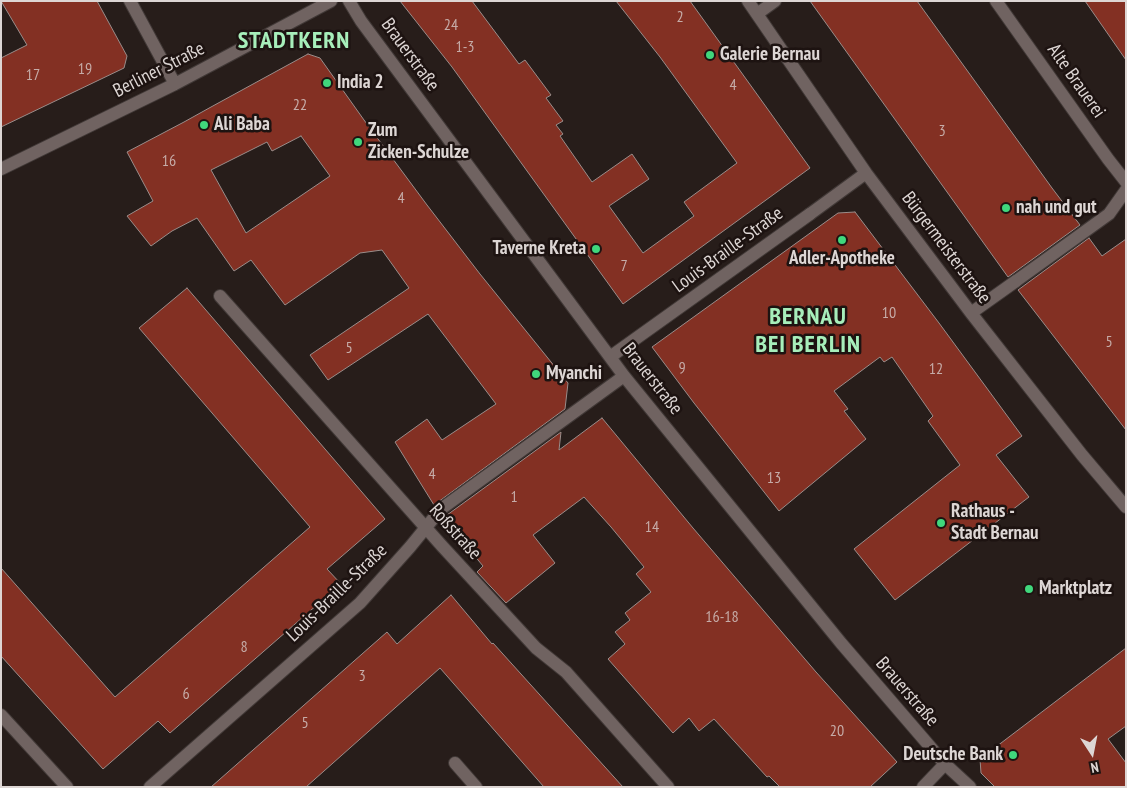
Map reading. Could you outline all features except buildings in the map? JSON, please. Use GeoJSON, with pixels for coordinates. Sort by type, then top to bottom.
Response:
{"type":"FeatureCollection","features":[{"type":"Feature","properties":{"kind":"street"},"geometry":{"type":"LineString","coordinates":[[130,1],[175,84]]}},
{"type":"Feature","properties":{"kind":"street","name":"Berliner Straße"},"geometry":{"type":"LineString","coordinates":[[1,169],[175,84],[331,1]]}},
{"type":"Feature","properties":{"kind":"street","name":"Brauerstraße"},"geometry":{"type":"LineString","coordinates":[[349,1],[624,376],[841,643],[945,764],[970,787]]}},
{"type":"Feature","properties":{"kind":"street","name":"Bürgermeisterstraße"},"geometry":{"type":"LineString","coordinates":[[748,1],[866,173],[1076,447],[1126,507]]}},
{"type":"Feature","properties":{"kind":"street"},"geometry":{"type":"LineString","coordinates":[[757,14],[774,1]]}},
{"type":"Feature","properties":{"kind":"street","name":"Alte Brauerei"},"geometry":{"type":"LineString","coordinates":[[996,1],[1126,182]]}},
{"type":"Feature","properties":{"kind":"street","name":"Louis-Braille-Straße"},"geometry":{"type":"LineString","coordinates":[[610,357],[866,173]]}},
{"type":"Feature","properties":{"kind":"street"},"geometry":{"type":"LineString","coordinates":[[972,313],[1110,214],[1126,190]]}},
{"type":"Feature","properties":{"kind":"street","name":"Roßstraße"},"geometry":{"type":"LineString","coordinates":[[220,296],[425,528],[536,648],[566,672],[668,787]]}},
{"type":"Feature","properties":{"kind":"street","name":"Louis-Braille-Straße"},"geometry":{"type":"LineString","coordinates":[[150,787],[360,603],[441,509],[624,376]]}},
{"type":"Feature","properties":{"kind":"street"},"geometry":{"type":"LineString","coordinates":[[1,715],[67,787]]}},
{"type":"Feature","properties":{"kind":"street"},"geometry":{"type":"LineString","coordinates":[[455,763],[476,787]]}},
{"type":"Feature","properties":{"kind":"street"},"geometry":{"type":"LineString","coordinates":[[923,787],[945,764]]}},
{"type":"Feature","properties":{"kind":"place","name":"Galerie Bernau"},"geometry":{"type":"Point","coordinates":[710,55]}},
{"type":"Feature","properties":{"kind":"place","name":"India 2"},"geometry":{"type":"Point","coordinates":[327,83]}},
{"type":"Feature","properties":{"kind":"place","name":"Ali Baba"},"geometry":{"type":"Point","coordinates":[204,125]}},
{"type":"Feature","properties":{"kind":"place","name":"Zum Zicken-Schulze"},"geometry":{"type":"Point","coordinates":[358,142]}},
{"type":"Feature","properties":{"kind":"place","name":"nah und gut"},"geometry":{"type":"Point","coordinates":[1006,208]}},
{"type":"Feature","properties":{"kind":"place","name":"Adler-Apotheke"},"geometry":{"type":"Point","coordinates":[842,240]}},
{"type":"Feature","properties":{"kind":"place","name":"Taverne Kreta"},"geometry":{"type":"Point","coordinates":[596,249]}},
{"type":"Feature","properties":{"kind":"place","name":"Myanchi"},"geometry":{"type":"Point","coordinates":[536,374]}},
{"type":"Feature","properties":{"kind":"place","name":"Rathaus - Stadt Bernau"},"geometry":{"type":"Point","coordinates":[941,523]}},
{"type":"Feature","properties":{"kind":"place","name":"Marktplatz"},"geometry":{"type":"Point","coordinates":[1029,589]}},
{"type":"Feature","properties":{"kind":"place","name":"Deutsche Bank"},"geometry":{"type":"Point","coordinates":[1013,755]}},
{"type":"Feature","properties":{"kind":"district","name":"STADTKERN"},"geometry":{"type":"Point","coordinates":[294,41]}},
{"type":"Feature","properties":{"kind":"district","name":"BERNAU BEI BERLIN"},"geometry":{"type":"Point","coordinates":[808,331]}}]}
